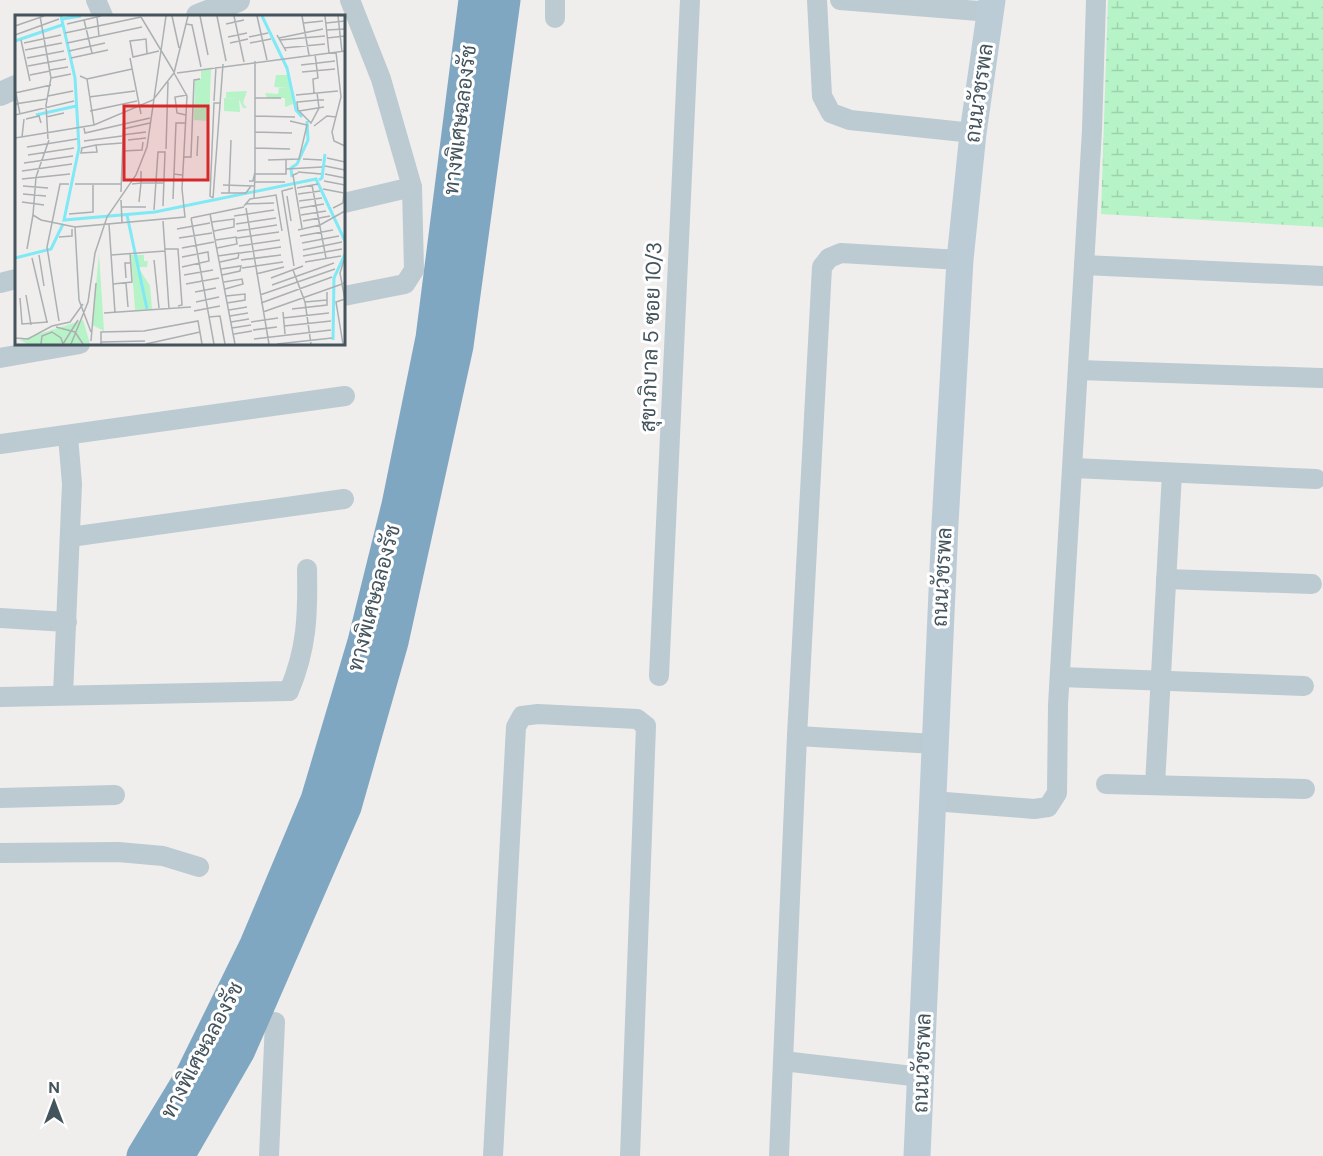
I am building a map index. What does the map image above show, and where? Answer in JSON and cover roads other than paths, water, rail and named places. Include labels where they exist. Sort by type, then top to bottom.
[{"type":"highway","name":"ทางพิเศษฉลองรัช","points":[[143,1156],[191,1077],[256,945],[317,800],[363,642],[398,505],[432,338],[475,0]]},
{"type":"highway","name":"ทางพิเศษฉลองรัช","points":[[178,1156],[239,1050],[340,818],[386,664],[457,346],[504,0]]},
{"type":"main road","name":"ถนนวัชรพล","points":[[918,1156],[935,744],[960,260],[973,133],[991,6]]},
{"type":"street","points":[[96,0],[103,15]]},
{"type":"street","points":[[345,296],[405,284],[414,270],[412,187],[381,79],[350,0]]},
{"type":"street","name":"สุขาภิบาล 5 ซอย 10/3","points":[[659,676],[690,0]]},
{"type":"street","points":[[817,0],[822,96],[831,112],[850,120],[973,133]]},
{"type":"street","points":[[840,0],[991,6]]},
{"type":"street","points":[[933,801],[1034,809],[1048,807],[1057,793],[1060,677],[1084,265],[1096,0]]},
{"type":"street","points":[[201,15],[228,6]]},
{"type":"street","points":[[0,103],[0,93],[15,87]]},
{"type":"street","points":[[345,202],[412,187]]},
{"type":"street","points":[[779,1156],[797,736],[822,267],[829,258],[841,253],[960,260]]},
{"type":"street","points":[[1084,265],[1323,276]]},
{"type":"street","points":[[0,283],[15,279]]},
{"type":"street","points":[[0,358],[74,345]]},
{"type":"street","points":[[1078,370],[1321,378]]},
{"type":"street","points":[[0,444],[345,396]]},
{"type":"street","points":[[63,695],[72,484],[68,436]]},
{"type":"street","points":[[1073,468],[1316,479]]},
{"type":"street","points":[[1155,785],[1172,473]]},
{"type":"street","points":[[70,537],[344,499]]},
{"type":"street","points":[[0,697],[289,690],[301,662],[308,613],[307,569]]},
{"type":"street","points":[[1166,579],[1312,584]]},
{"type":"street","points":[[0,618],[67,622]]},
{"type":"street","points":[[1060,677],[1304,686]]},
{"type":"street","points":[[493,1156],[516,727],[522,716],[537,714],[637,719],[646,726],[630,1156]]},
{"type":"street","points":[[797,736],[935,744]]},
{"type":"street","points":[[1106,784],[1305,789]]},
{"type":"street","points":[[0,798],[115,795]]},
{"type":"street","points":[[0,853],[118,852],[163,856],[199,867]]},
{"type":"street","points":[[269,1156],[275,1022]]},
{"type":"street","points":[[783,1061],[921,1077]]}]
